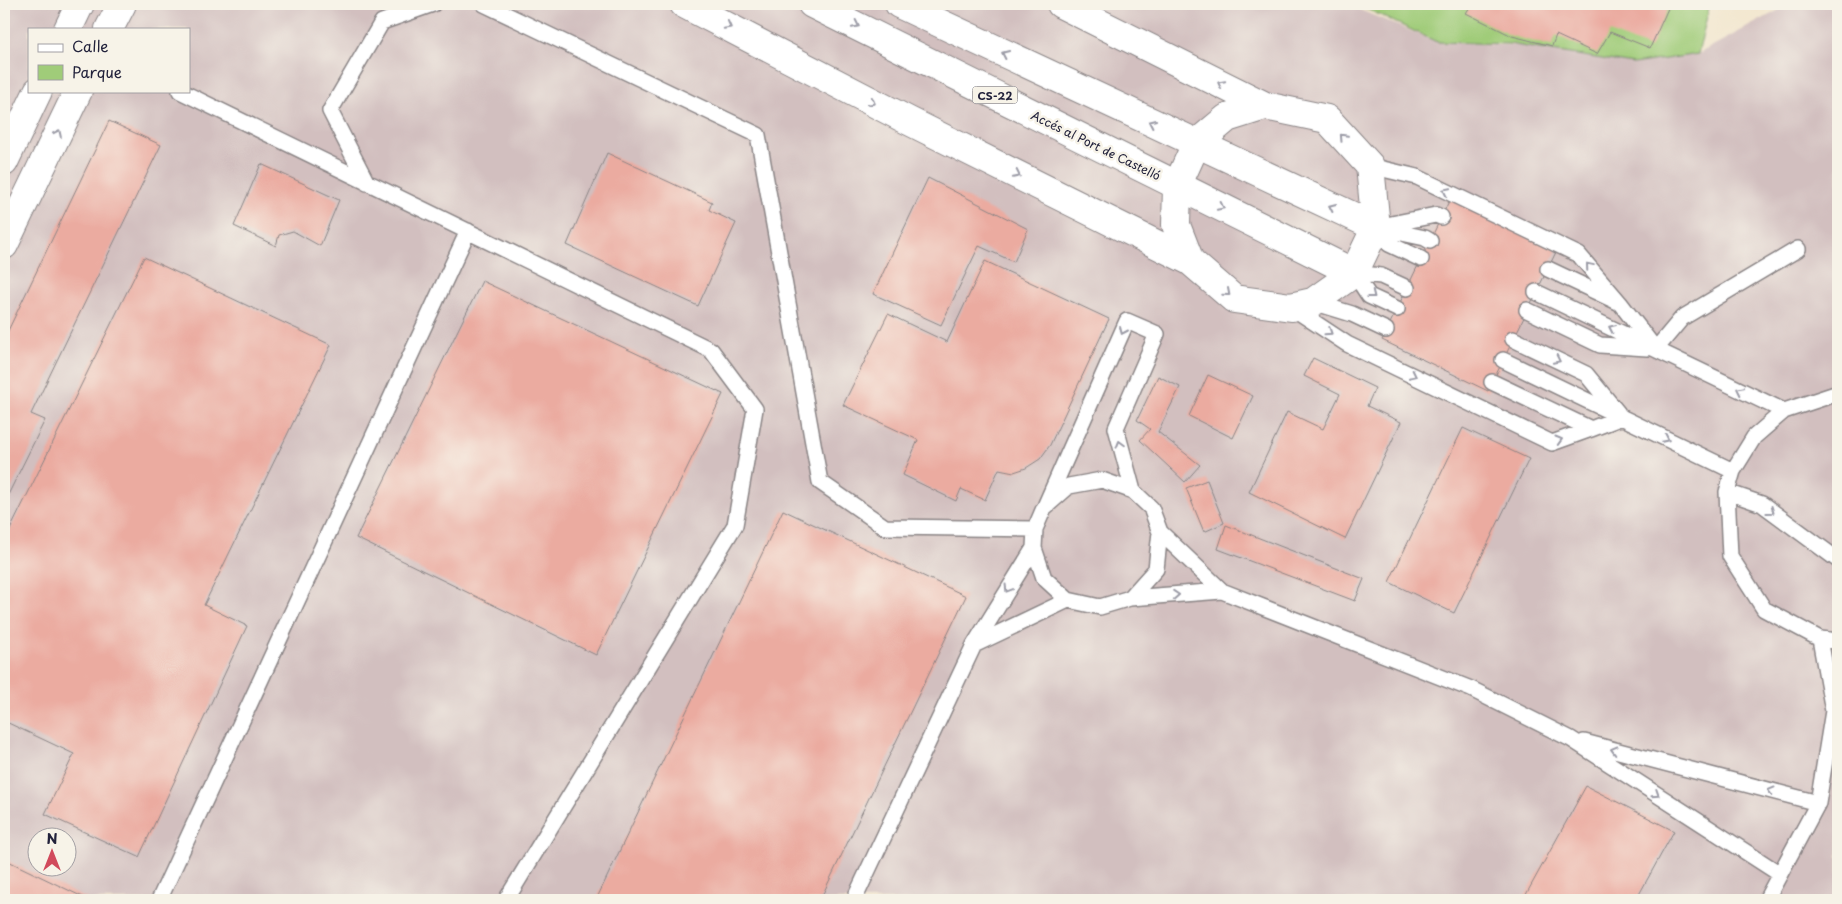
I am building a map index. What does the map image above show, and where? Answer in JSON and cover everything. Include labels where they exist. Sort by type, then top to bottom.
[{"type":"main road","points":[[68,28],[80,4]]},
{"type":"main road","points":[[107,28],[112,4]]},
{"type":"main road","points":[[108,28],[122,4]]},
{"type":"main road","points":[[684,4],[910,121],[1190,261],[1234,299],[1302,304],[1354,273],[1376,227],[1370,166],[1327,119],[1265,106],[1061,4]]},
{"type":"main road","name":"Accés al Port de Castelló","points":[[812,4],[1354,273]]},
{"type":"main road","points":[[899,4],[1376,227]]},
{"type":"main road","points":[[4,162],[38,92]]},
{"type":"main road","points":[[4,245],[78,92]]},
{"type":"main road","points":[[1190,261],[1176,224],[1177,186],[1196,144],[1227,118],[1265,106]]},
{"type":"lane","points":[[367,182],[330,111],[382,22],[433,4]]},
{"type":"lane","points":[[484,4],[758,135],[820,482],[884,527],[1035,529]]},
{"type":"lane","points":[[182,92],[711,350],[755,410],[735,525],[506,900]]},
{"type":"lane","points":[[1370,166],[1417,177],[1579,255],[1656,349]]},
{"type":"lane","points":[[1376,227],[1436,215],[1441,217]]},
{"type":"lane","points":[[1376,227],[1425,238],[1430,241]]},
{"type":"lane","points":[[1376,227],[1389,244],[1421,259]]},
{"type":"lane","points":[[163,900],[160,898],[164,889],[468,231]]},
{"type":"lane","points":[[1656,349],[1682,318],[1798,250]]},
{"type":"lane","points":[[1548,269],[1620,303]]},
{"type":"lane","points":[[1354,273],[1381,276],[1407,288]]},
{"type":"lane","points":[[1354,273],[1369,296],[1397,309]]},
{"type":"lane","points":[[1536,292],[1784,411]]},
{"type":"lane","points":[[1302,304],[1352,314],[1386,330]]},
{"type":"lane","points":[[1302,304],[1347,344],[1552,443],[1622,417]]},
{"type":"lane","points":[[1527,310],[1600,345],[1656,349]]},
{"type":"lane","points":[[1133,491],[1116,428],[1157,334],[1127,321],[1035,529],[1034,548],[1044,578],[1068,600],[1100,607],[1130,598],[1222,591]]},
{"type":"lane","points":[[1513,339],[1586,374],[1622,417]]},
{"type":"lane","points":[[1503,360],[1733,471]]},
{"type":"lane","points":[[1492,382],[1590,429]]},
{"type":"lane","points":[[1838,393],[1784,411],[1754,437],[1733,471],[1727,492],[1730,556],[1764,609],[1820,639],[1838,641]]},
{"type":"lane","points":[[1044,508],[1069,486],[1102,480],[1133,491],[1151,508],[1160,532],[1222,591],[1471,690],[1570,739],[1780,874]]},
{"type":"lane","points":[[1727,492],[1762,504],[1838,560]]},
{"type":"lane","points":[[1130,598],[1156,569],[1160,532]]},
{"type":"lane","points":[[854,900],[974,645],[1034,548]]},
{"type":"lane","points":[[974,645],[1068,600]]},
{"type":"lane","points":[[1766,900],[1818,803],[1835,707],[1820,639]]},
{"type":"lane","points":[[1570,739],[1818,803]]},
{"type":"shaded area","points":[[4,4],[1346,4],[1437,42],[1698,54],[1790,4],[1838,4],[1838,900],[4,900]]},
{"type":"green space","points":[[1356,4],[1710,4],[1698,54],[1633,64],[1509,44],[1437,42]]},
{"type":"building","points":[[1472,4],[1670,4],[1650,48],[1610,32],[1597,54],[1556,35],[1552,46],[1512,36],[1466,13]]},
{"type":"building","points":[[109,121],[161,145],[31,414],[45,420],[4,503],[4,339]]},
{"type":"building","points":[[607,153],[712,202],[709,210],[736,223],[698,306],[567,245]]},
{"type":"building","points":[[261,164],[339,200],[320,246],[293,231],[279,235],[276,246],[234,226]]},
{"type":"building","points":[[928,178],[1028,229],[1014,262],[979,246],[941,325],[873,294]]},
{"type":"building","points":[[1450,199],[1557,250],[1488,391],[1382,340]]},
{"type":"building","points":[[144,257],[331,345],[204,605],[247,626],[139,857],[78,829],[78,826],[71,826],[45,814],[74,754],[4,721],[4,542]]},
{"type":"building","points":[[985,261],[1109,319],[1050,445],[1040,459],[1026,468],[1014,472],[999,469],[985,500],[961,489],[956,501],[903,475],[918,440],[843,405],[888,314],[947,342]]},
{"type":"building","points":[[482,281],[723,394],[596,655],[356,538]]},
{"type":"building","points":[[1313,358],[1375,388],[1367,406],[1401,422],[1345,539],[1249,492],[1287,412],[1323,429],[1340,394],[1304,376]]},
{"type":"building","points":[[1208,375],[1253,396],[1233,438],[1189,416]]},
{"type":"building","points":[[1158,376],[1180,387],[1158,432],[1200,465],[1185,482],[1140,440],[1150,429],[1137,420]]},
{"type":"building","points":[[1463,428],[1529,459],[1454,613],[1389,582]]},
{"type":"building","points":[[1207,480],[1224,523],[1204,532],[1186,488]]},
{"type":"building","points":[[783,510],[966,596],[820,900],[596,900]]},
{"type":"building","points":[[1226,525],[1364,579],[1355,601],[1218,549]]},
{"type":"building","points":[[1586,786],[1674,831],[1636,900],[1523,900]]},
{"type":"building","points":[[4,859],[28,871],[28,876],[39,876],[89,900],[4,900]]},
{"type":"building","points":[[1838,890],[1838,900],[1835,900],[1833,899]]}]
